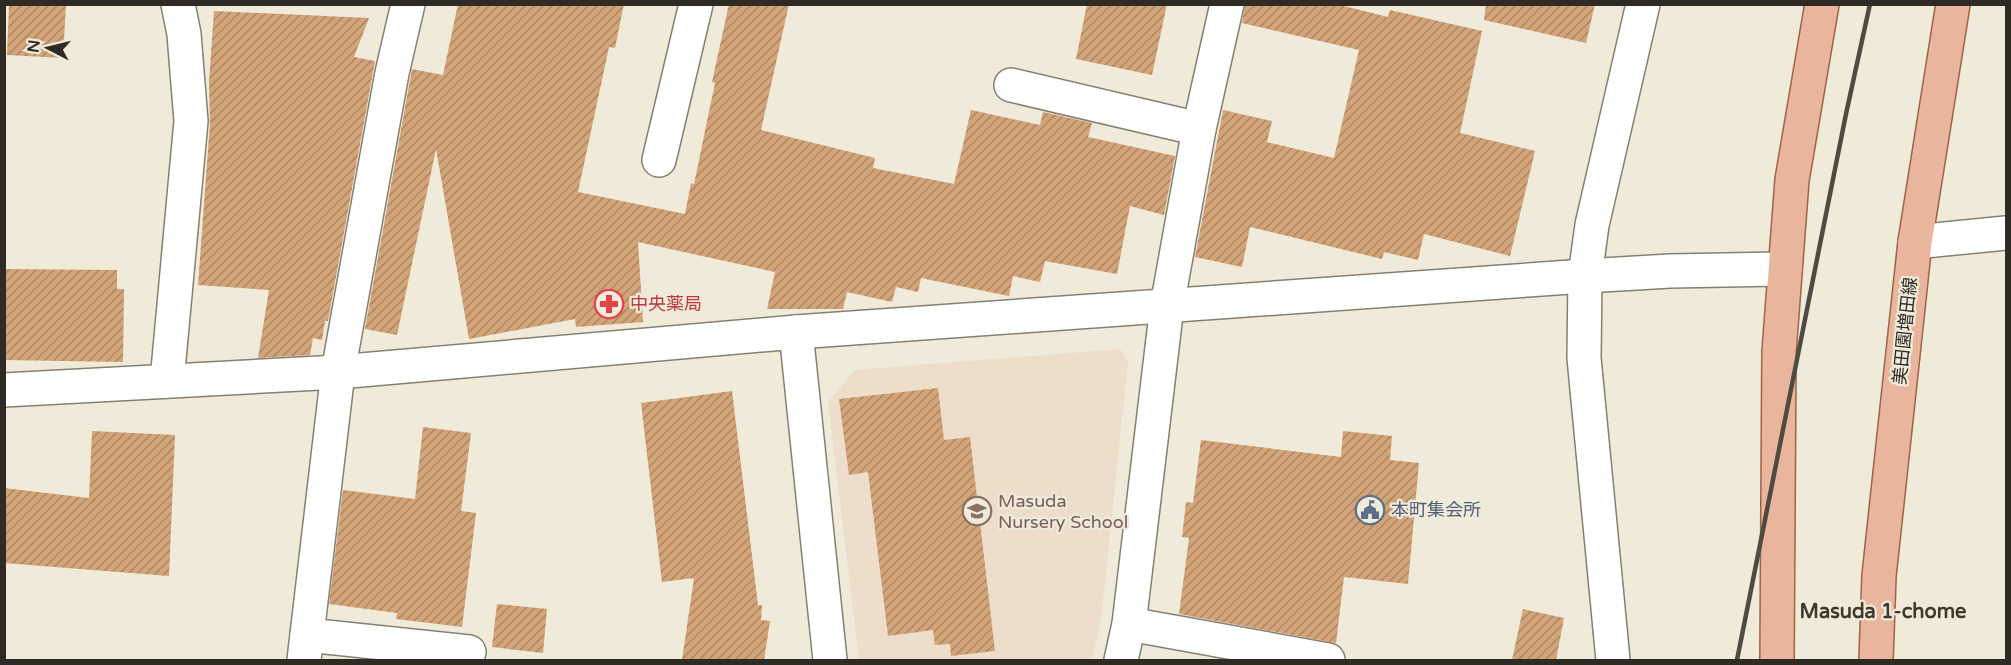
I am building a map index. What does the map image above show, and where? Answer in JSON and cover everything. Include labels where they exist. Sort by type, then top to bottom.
[{"type":"main road","points":[[1777,660],[1779,352],[1792,180],[1822,4]]},
{"type":"main road","name":"美田園増田線","points":[[1876,660],[1879,576],[1915,242],[1953,4]]},
{"type":"street","points":[[167,381],[191,121],[184,34],[178,4]]},
{"type":"street","points":[[408,4],[392,72],[338,372],[306,648],[469,652]]},
{"type":"street","points":[[659,160],[696,4]]},
{"type":"street","points":[[1121,660],[1129,624],[1167,306],[1199,129],[1227,4]]},
{"type":"street","points":[[1613,660],[1584,358],[1585,276],[1592,225],[1643,4]]},
{"type":"street","points":[[1011,85],[1199,129]]},
{"type":"street","points":[[1915,242],[2007,233]]},
{"type":"street","points":[[4,390],[338,372],[796,332],[1585,276],[1670,271],[1785,269]]},
{"type":"street","points":[[796,332],[831,660]]},
{"type":"street","points":[[1129,624],[1328,660]]},
{"type":"shaded area","name":"Masuda Nursery School","points":[[1120,349],[1128,362],[1101,620],[1092,660],[859,660],[828,402],[855,370]]},
{"type":"building","points":[[9,4],[66,4],[63,58],[7,55]]},
{"type":"building","points":[[458,4],[624,4],[615,48],[609,47],[578,192],[685,214],[691,183],[694,184],[729,4],[789,4],[761,130],[875,158],[873,168],[954,184],[971,110],[1040,125],[1043,112],[1092,123],[1088,137],[1175,156],[1164,215],[1130,206],[1117,274],[1045,261],[1040,282],[1013,276],[1009,296],[921,278],[918,292],[896,287],[892,302],[847,292],[843,309],[767,309],[775,272],[638,242],[643,322],[576,327],[575,319],[469,339],[436,149],[397,335],[365,329],[412,69],[443,75]]},
{"type":"building","points":[[1087,4],[1167,4],[1152,75],[1076,59]]},
{"type":"building","points":[[1245,4],[1336,4],[1388,17],[1390,10],[1482,31],[1460,133],[1535,151],[1510,256],[1424,234],[1418,260],[1384,252],[1382,259],[1250,227],[1242,267],[1195,257],[1223,110],[1272,121],[1267,142],[1334,158],[1359,50],[1242,23]]},
{"type":"building","points":[[1486,4],[1595,4],[1586,43],[1484,20]]},
{"type":"building","points":[[214,11],[369,18],[354,57],[375,61],[328,321],[325,321],[322,340],[313,338],[310,355],[258,358],[269,290],[198,285],[210,123],[209,82]]},
{"type":"building","points":[[4,269],[117,270],[117,289],[124,289],[123,362],[4,360]]},
{"type":"building","points":[[938,388],[944,440],[970,437],[995,651],[951,656],[950,644],[935,645],[933,630],[888,636],[868,472],[849,475],[839,399]]},
{"type":"building","points":[[732,391],[758,605],[762,605],[761,620],[770,621],[764,660],[682,660],[694,578],[662,582],[641,403]]},
{"type":"building","points":[[423,427],[471,433],[461,511],[476,513],[462,627],[396,619],[397,613],[329,604],[343,490],[415,499]]},
{"type":"building","points":[[92,431],[175,435],[169,576],[4,563],[4,488],[89,498]]},
{"type":"building","points":[[1343,431],[1392,436],[1390,460],[1419,463],[1408,584],[1344,577],[1336,643],[1179,614],[1189,538],[1182,537],[1186,502],[1193,503],[1201,440],[1341,457]]},
{"type":"building","points":[[497,604],[547,609],[543,653],[492,647]]},
{"type":"building","points":[[1523,609],[1564,618],[1556,660],[1512,660]]},
{"type":"railway","points":[[1737,660],[1870,4]]},
{"type":"place","name":"中央薬局","points":[[609,304]]},
{"type":"place","name":"本町集会所","points":[[1370,510]]},
{"type":"place","name":"Masuda Nursery School","points":[[977,511]]},
{"type":"district","name":"Masuda 1-chome","points":[[1883,611]]}]
